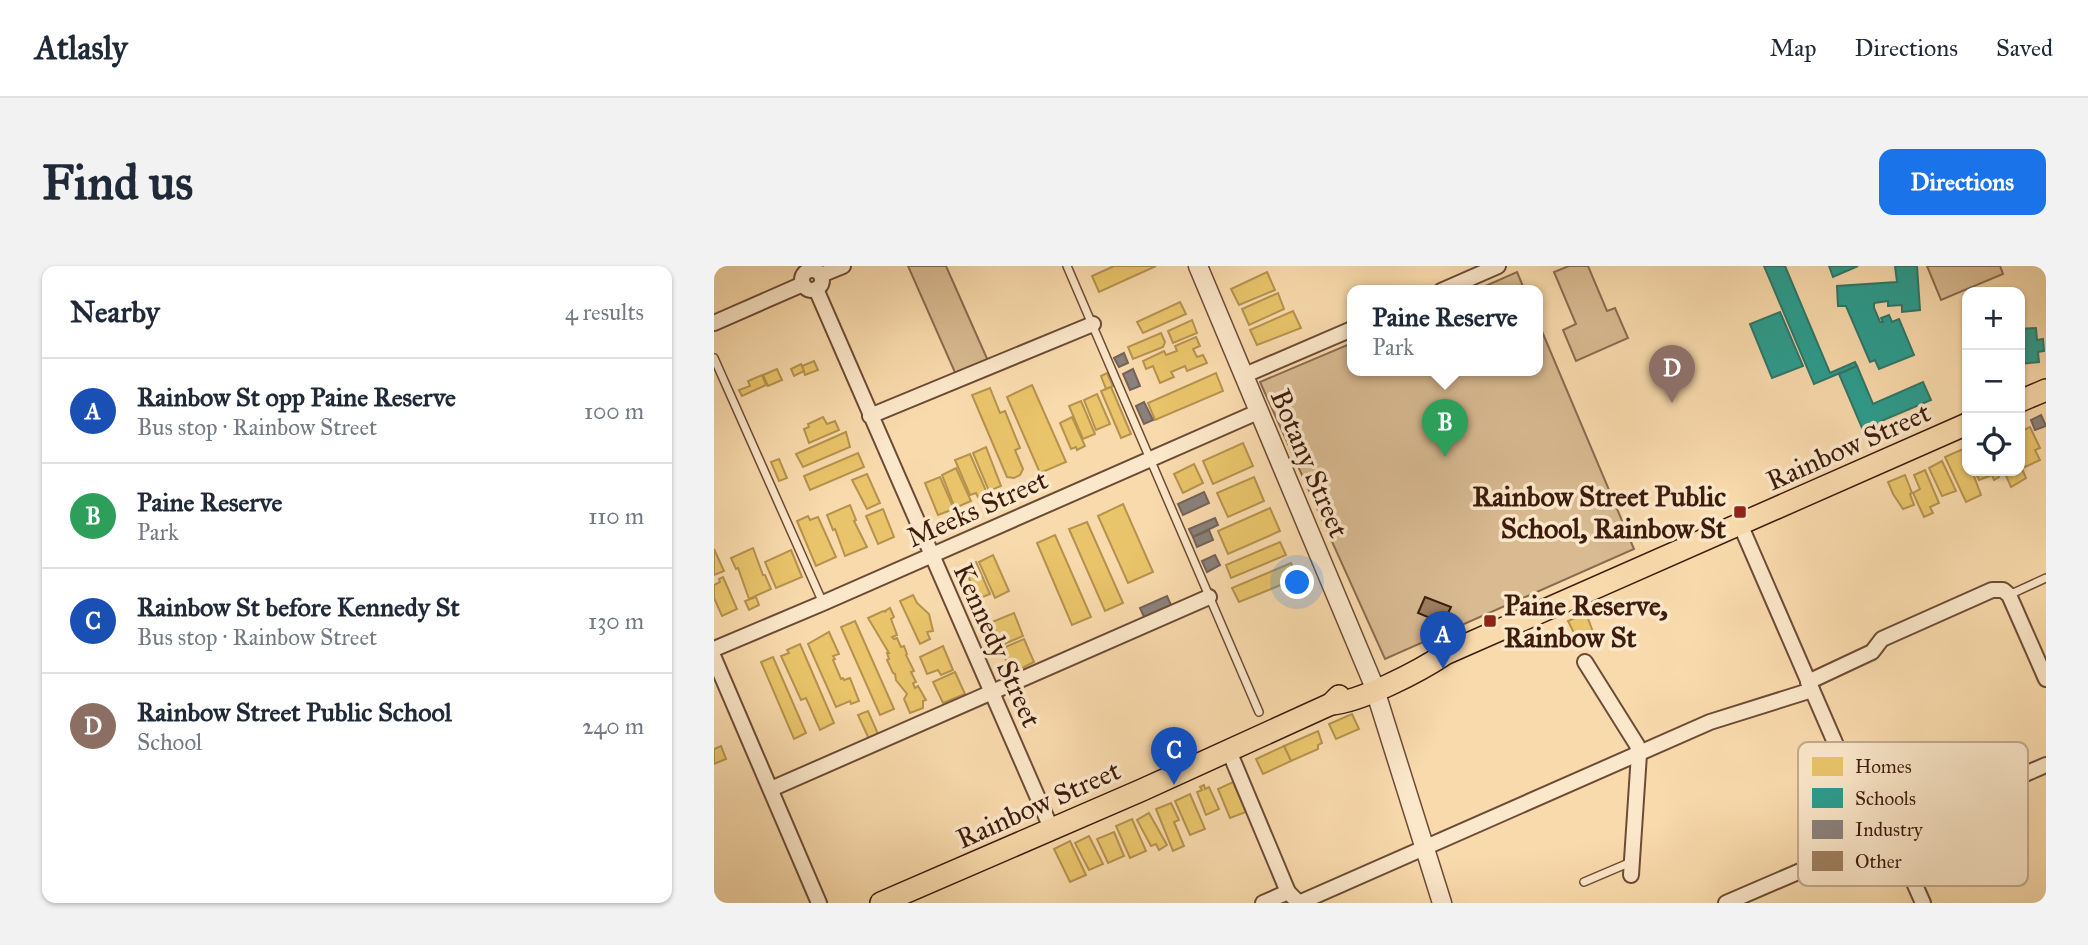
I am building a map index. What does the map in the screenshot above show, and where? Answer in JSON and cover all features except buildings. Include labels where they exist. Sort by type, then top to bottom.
[{"type":"main road","points":[[2025,399],[2046,390]]},
{"type":"main road","name":"Rainbow Street","points":[[881,903],[1331,705],[1341,695],[1426,667],[1445,654],[1962,426]]},
{"type":"street","points":[[714,323],[811,277],[843,266]]},
{"type":"street","name":"Botany Street","points":[[1198,266],[1374,685],[1442,903]]},
{"type":"street","points":[[1455,285],[1498,266]]},
{"type":"street","name":"Kennedy Street","points":[[811,277],[1051,828]]},
{"type":"street","points":[[870,416],[1093,324]]},
{"type":"street","points":[[1245,375],[1347,331]]},
{"type":"street","name":"Meeks Street","points":[[714,649],[1259,411]]},
{"type":"street","points":[[1740,524],[1834,742]]},
{"type":"street","points":[[1229,751],[1288,892],[1299,903],[1710,722],[1810,686],[1872,652],[1882,639],[1992,590],[2003,590],[2009,595],[2046,679]]},
{"type":"street","points":[[771,789],[1209,597]]},
{"type":"street","points":[[714,658],[820,903]]},
{"type":"street","points":[[1585,662],[1637,745],[1639,754],[1631,868]]},
{"type":"street","points":[[2028,773],[2046,765]]},
{"type":"street","points":[[1726,903],[1798,871]]},
{"type":"street","points":[[1915,886],[1923,903]]},
{"type":"street","points":[[1263,903],[1288,892]]},
{"type":"lane","points":[[1066,266],[1259,712]]},
{"type":"lane","points":[[714,358],[823,603]]},
{"type":"lane","points":[[2009,595],[2046,578]]},
{"type":"lane","points":[[1584,882],[1631,868]]},
{"type":"shaded area","points":[[908,266],[946,266],[989,363],[957,377]]},
{"type":"shaded area","points":[[1569,266],[1588,266],[1607,311],[1615,308],[1628,338],[1576,361],[1563,330],[1576,324],[1554,272]]},
{"type":"shaded area","points":[[1927,266],[2000,266],[2003,274],[1972,287],[1962,287],[1962,291],[1941,300]]},
{"type":"shaded area","points":[[1517,272],[1522,285],[1488,285]]},
{"type":"shaded area","points":[[1543,334],[1634,549],[1385,659],[1260,382],[1347,345],[1347,376],[1543,376]]},
{"type":"place","name":"Rainbow Street Public School","points":[[1672,403]]},
{"type":"place","name":"Paine Reserve","points":[[1445,457]]},
{"type":"place","name":"Rainbow Street Public School, Rainbow St","points":[[1740,512]]},
{"type":"place","name":"Paine Reserve, Rainbow St","points":[[1490,621]]},
{"type":"place","name":"Rainbow St opp Paine Reserve","points":[[1443,669]]},
{"type":"place","name":"Rainbow St before Kennedy St","points":[[1174,785]]}]
